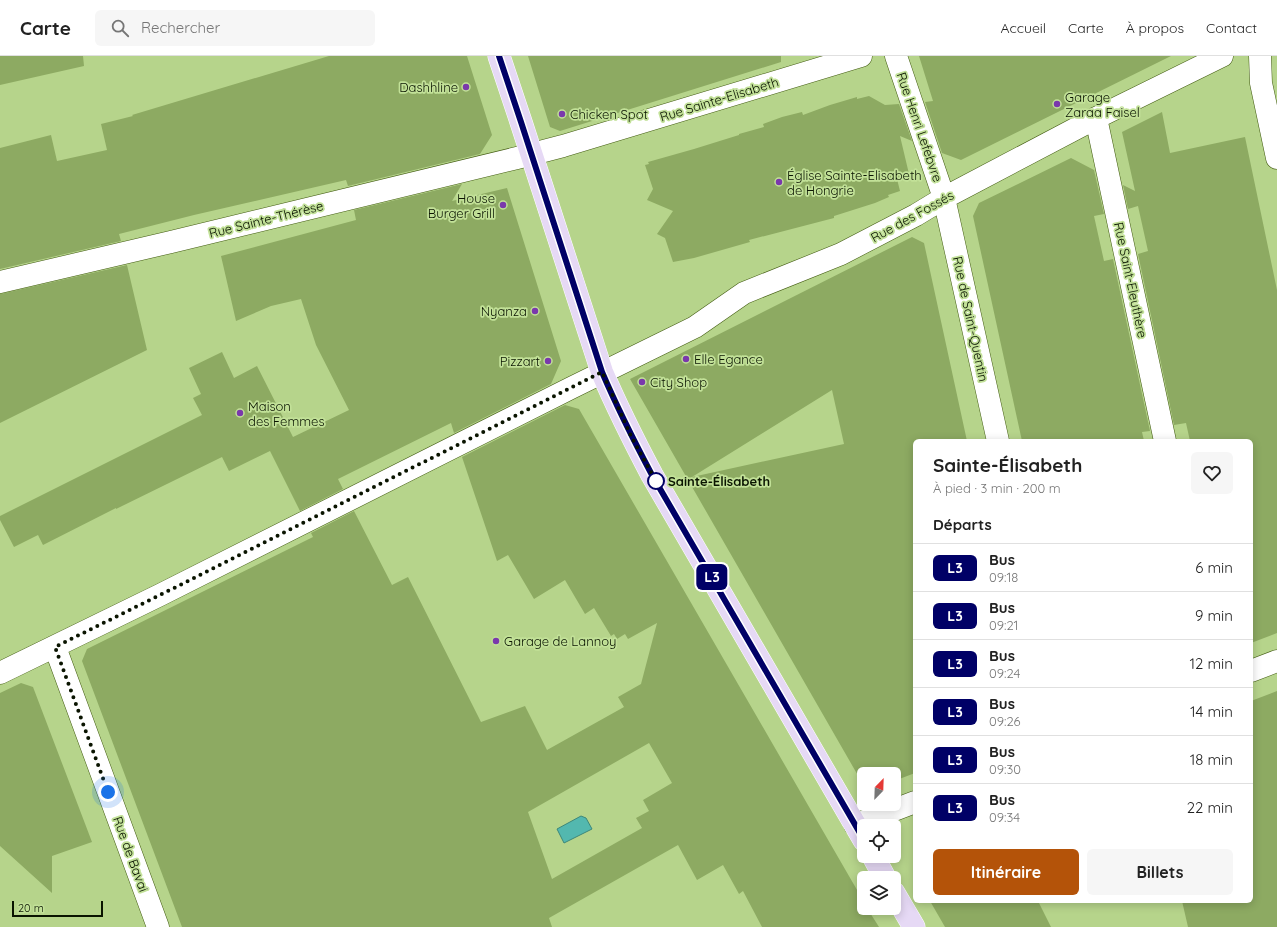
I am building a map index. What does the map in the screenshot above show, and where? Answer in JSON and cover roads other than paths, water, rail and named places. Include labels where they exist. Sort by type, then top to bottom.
[{"type":"main road","points":[[499,56],[602,372],[632,438],[857,828]]},
{"type":"main road","points":[[901,905],[914,927]]},
{"type":"street","name":"Rue Sainte-Elisabeth","points":[[531,154],[861,56]]},
{"type":"street","name":"Rue Henri Lefebvre","points":[[896,56],[944,198]]},
{"type":"street","name":"Rue des Fossés","points":[[0,673],[174,588],[602,372],[696,327],[744,293],[841,254],[1096,118],[1222,56]]},
{"type":"street","points":[[1260,56],[1261,83],[1277,158]]},
{"type":"street","name":"Rue Saint-Eleuthère","points":[[1096,118],[1165,439]]},
{"type":"street","name":"Rue Sainte-Thérèse","points":[[0,282],[172,242],[531,154]]},
{"type":"street","name":"Rue de Saint-Quentin","points":[[944,198],[998,439]]},
{"type":"street","name":"Rue de Bavai","points":[[55,647],[158,927]]},
{"type":"street","points":[[1253,671],[1277,661]]},
{"type":"street","points":[[885,819],[913,803]]},
{"type":"water","points":[[581,816],[586,818],[592,829],[564,843],[557,829]]},
{"type":"place","name":"Dashhline","points":[[466,87]]},
{"type":"place","name":"Garage Zaraa Faisel","points":[[1057,104]]},
{"type":"place","name":"Chicken Spot","points":[[562,114]]},
{"type":"place","name":"Église Sainte-Elisabeth de Hongrie","points":[[779,182]]},
{"type":"place","name":"House Burger Grill","points":[[503,205]]},
{"type":"place","name":"Nyanza","points":[[535,311]]},
{"type":"place","name":"Elle Egance","points":[[686,359]]},
{"type":"place","name":"Pizzart","points":[[548,361]]},
{"type":"place","name":"City Shop","points":[[642,382]]},
{"type":"place","name":"Maison des Femmes","points":[[240,413]]},
{"type":"place","name":"Sainte-Élisabeth","points":[[656,481]]},
{"type":"place","name":"Garage de Lannoy","points":[[496,641]]}]
